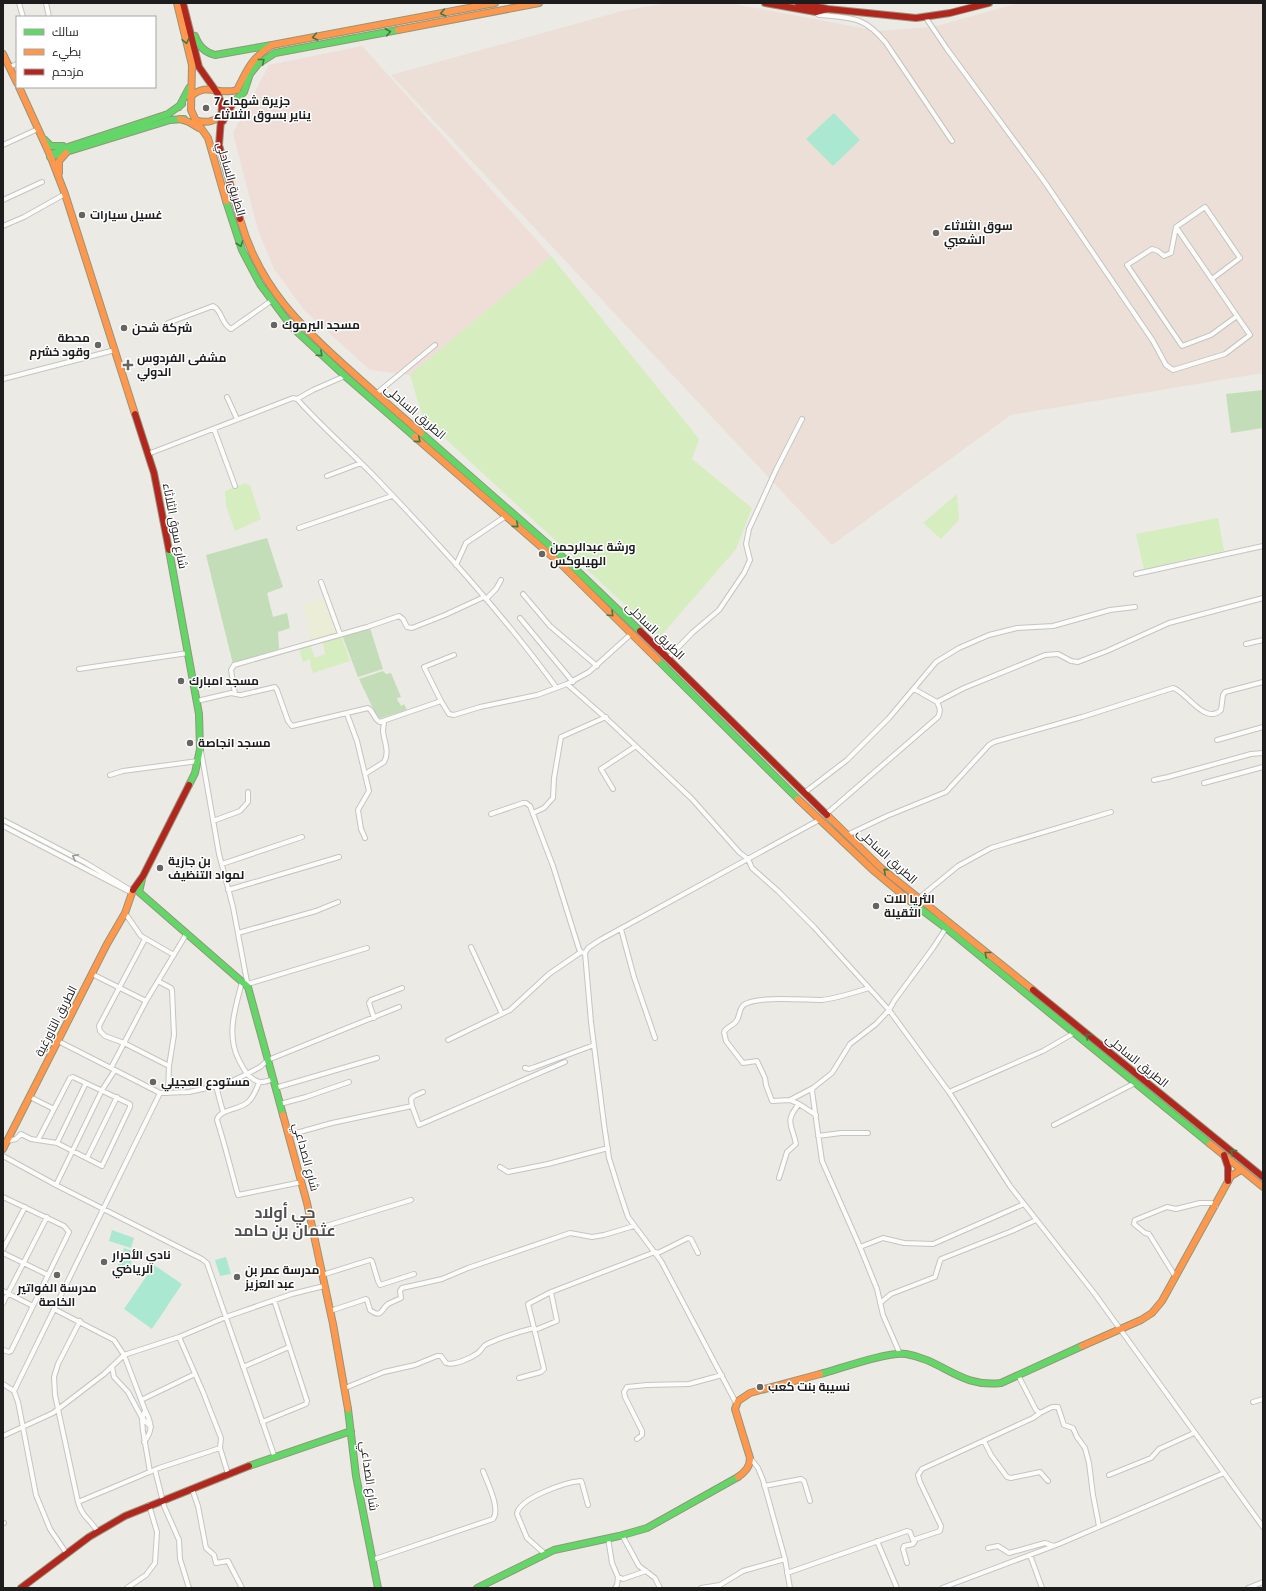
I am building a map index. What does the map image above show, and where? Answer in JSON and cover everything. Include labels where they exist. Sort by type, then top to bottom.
[{"type":"main road","name":"الطريق الساحلي","points":[[177,3],[192,65],[191,110],[211,146],[226,204],[242,250],[251,269],[271,301],[292,327]]},
{"type":"main road","name":"الطريق الساحلى","points":[[183,3],[199,67],[220,99],[222,112],[219,131],[220,145],[243,231],[254,259],[266,280],[277,297],[298,322],[318,342],[566,560],[668,658],[875,862],[1263,1177]]},
{"type":"main road","points":[[185,10],[199,45],[208,53],[218,55],[495,3]]},
{"type":"main road","points":[[50,156],[66,153],[166,121],[180,119],[196,120],[206,123],[212,122],[244,92],[255,67],[267,57],[275,54],[539,3]]},
{"type":"main road","points":[[765,3],[905,18],[926,18],[989,3]]},
{"type":"main road","points":[[798,3],[816,9]]},
{"type":"main road","points":[[50,156],[70,146],[168,114],[179,107],[197,90],[202,88],[214,90],[237,90],[252,60],[261,52],[272,46]]},
{"type":"main road","points":[[3,54],[16,81]]},
{"type":"main road","points":[[179,107],[192,80]]},
{"type":"main road","name":"شارع سوق الثلاثاء","points":[[19,88],[50,156],[65,194],[148,454],[159,497],[199,714],[200,749],[195,773],[129,904]]},
{"type":"main road","points":[[219,131],[233,103]]},
{"type":"main road","points":[[180,119],[194,124],[204,132]]},
{"type":"main road","points":[[41,136],[51,146],[70,146]]},
{"type":"main road","points":[[60,180],[59,163],[66,153]]},
{"type":"main road","name":"الطريق الساحلى","points":[[292,327],[345,376],[562,565],[756,758],[874,871],[1263,1187]]},
{"type":"main road","points":[[400,424],[406,418]]},
{"type":"main road","points":[[756,758],[762,752]]},
{"type":"main road","points":[[135,893],[145,897],[246,984]]},
{"type":"main road","name":"الطريق التاورغية","points":[[3,1149],[129,904]]},
{"type":"main road","name":"شارع الصداعي","points":[[246,984],[302,1182],[313,1230],[345,1388],[356,1476],[378,1588]]},
{"type":"main road","points":[[1122,1072],[1127,1067]]},
{"type":"main road","points":[[1224,1155],[1228,1167],[1228,1183]]},
{"type":"main road","points":[[477,1588],[485,1586],[545,1554],[561,1548],[639,1531],[659,1522],[735,1479],[748,1468],[750,1458],[736,1414],[736,1403],[744,1396],[753,1392],[878,1358],[900,1354],[922,1359],[973,1383],[987,1386],[1001,1384],[1141,1320],[1152,1313],[1162,1301],[1216,1206],[1231,1176],[1241,1170]]},
{"type":"main road","points":[[21,1588],[98,1532],[125,1516],[228,1474],[351,1431]]},
{"type":"street","points":[[19,3],[23,16]]},
{"type":"street","points":[[46,3],[49,16]]},
{"type":"street","points":[[816,9],[819,15],[856,19],[868,25],[877,32],[952,141]]},
{"type":"street","points":[[926,18],[1044,181],[1153,341],[1166,364],[1172,370],[1226,354],[1250,335],[1176,227]]},
{"type":"street","points":[[10,67],[16,64]]},
{"type":"street","points":[[3,145],[38,129]]},
{"type":"street","points":[[3,200],[42,182]]},
{"type":"street","points":[[3,226],[24,217],[65,194]]},
{"type":"street","points":[[1212,279],[1240,258],[1205,207],[1176,227],[1171,252],[1164,256],[1158,251],[1152,249],[1127,265],[1182,346],[1210,335],[1237,316]]},
{"type":"street","points":[[168,323],[213,306],[218,309],[224,323],[231,329],[271,301]]},
{"type":"street","points":[[377,394],[435,345]]},
{"type":"street","points":[[3,379],[115,350]]},
{"type":"street","points":[[148,454],[293,398],[297,399],[308,392],[345,376]]},
{"type":"street","points":[[227,397],[237,420]]},
{"type":"street","points":[[297,399],[312,416],[361,463],[456,565],[533,655],[556,687]]},
{"type":"street","points":[[668,658],[692,633],[719,610],[744,573],[750,560],[746,544],[749,529],[776,470],[802,419]]},
{"type":"street","points":[[214,429],[234,486]]},
{"type":"street","points":[[327,476],[361,463]]},
{"type":"street","points":[[299,528],[392,496]]},
{"type":"street","points":[[456,565],[466,543],[506,516]]},
{"type":"street","points":[[1136,574],[1263,546]]},
{"type":"street","points":[[235,694],[231,670],[234,665],[399,616],[403,618],[407,627],[412,628],[485,598],[496,589],[501,580]]},
{"type":"street","points":[[321,582],[340,634]]},
{"type":"street","points":[[523,594],[550,626],[597,666]]},
{"type":"street","points":[[937,702],[964,688],[1045,655],[1058,654],[1070,661],[1078,662],[1107,651],[1169,623],[1263,598]]},
{"type":"street","points":[[804,793],[851,756],[889,718],[941,658],[977,640],[1017,628],[1053,626],[1110,610],[1135,607]]},
{"type":"street","points":[[520,618],[573,682]]},
{"type":"street","points":[[454,655],[424,667],[441,702],[449,714],[454,715],[537,695],[573,682],[597,666],[631,634]]},
{"type":"street","points":[[1246,644],[1263,640]]},
{"type":"street","points":[[79,669],[188,653]]},
{"type":"street","points":[[846,835],[887,816],[946,792],[989,745],[999,740],[1082,717],[1173,688],[1177,689],[1189,702],[1206,712],[1211,714],[1219,713],[1225,692],[1263,682]]},
{"type":"street","points":[[567,684],[606,717],[692,799],[739,852],[748,859],[752,868],[778,891],[814,927],[889,1010],[949,1092],[1010,1186],[1094,1293],[1194,1433],[1263,1526]]},
{"type":"street","points":[[197,700],[231,693],[241,695],[275,687],[288,722],[292,726],[368,708],[371,710],[378,722],[441,702]]},
{"type":"street","points":[[826,815],[938,717],[940,709],[937,702],[914,689]]},
{"type":"street","points":[[346,714],[355,733],[369,793],[358,810],[361,829],[365,838]]},
{"type":"street","points":[[533,813],[544,808],[553,798],[557,752],[561,737],[606,717]]},
{"type":"street","points":[[365,774],[384,762],[386,759],[386,744],[383,730],[384,721]]},
{"type":"street","points":[[1217,740],[1263,727]]},
{"type":"street","points":[[614,789],[601,769],[636,746]]},
{"type":"street","points":[[200,749],[213,821],[238,933],[246,984],[233,1022],[232,1035],[238,1058],[247,1074],[259,1083],[264,1083],[273,1079]]},
{"type":"street","points":[[1154,780],[1251,754],[1263,753]]},
{"type":"street","points":[[110,775],[123,771],[198,761]]},
{"type":"street","points":[[1204,783],[1263,767]]},
{"type":"street","points":[[213,821],[240,811],[248,802],[248,792]]},
{"type":"street","points":[[491,814],[526,803],[530,806],[533,813],[583,952],[608,1148],[628,1217],[655,1252],[736,1403]]},
{"type":"street","points":[[918,898],[958,866],[991,848],[1111,812]]},
{"type":"street","points":[[3,820],[86,863],[135,893]]},
{"type":"street","points":[[448,1040],[502,1014],[515,1006],[549,974],[593,944],[820,820]]},
{"type":"street","points":[[3,826],[135,893]]},
{"type":"street","points":[[31,841],[34,835]]},
{"type":"street","points":[[222,864],[302,837]]},
{"type":"street","points":[[228,890],[339,857]]},
{"type":"street","points":[[238,933],[310,912],[338,902]]},
{"type":"street","points":[[125,913],[141,936],[174,954]]},
{"type":"street","points":[[869,988],[826,999],[798,998],[744,1004],[735,1023],[725,1029],[725,1039],[742,1062],[745,1063],[756,1061],[758,1063],[765,1078],[770,1099],[774,1102],[790,1100],[813,1088],[832,1073],[850,1044],[876,1024],[889,1010],[891,1005],[946,928]]},
{"type":"street","points":[[621,929],[634,977],[655,1038]]},
{"type":"street","points":[[56,1185],[113,1069],[124,1043],[158,981],[187,933]]},
{"type":"street","points":[[145,939],[99,1026],[100,1031],[105,1036],[124,1043],[169,1066]]},
{"type":"street","points":[[472,947],[502,1014]]},
{"type":"street","points":[[246,984],[367,948]]},
{"type":"street","points":[[92,974],[146,1002]]},
{"type":"street","points":[[158,981],[172,990],[174,1035],[169,1066],[168,1093]]},
{"type":"street","points":[[374,1018],[369,1004],[371,1000],[402,988]]},
{"type":"street","points":[[58,1041],[160,1093],[189,1092],[234,1080],[260,1067],[268,1060],[399,1007]]},
{"type":"street","points":[[949,1092],[1054,1046],[1074,1033]]},
{"type":"street","points":[[525,1068],[535,1068],[594,1045]]},
{"type":"street","points":[[275,1088],[280,1088],[377,1058]]},
{"type":"street","points":[[423,1092],[412,1098],[412,1106],[419,1125],[565,1062]]},
{"type":"street","points":[[7,1141],[16,1140],[21,1134],[31,1140],[56,1143],[73,1150],[102,1166],[130,1107],[130,1104],[76,1078],[70,1078],[38,1140]]},
{"type":"street","points":[[280,1104],[306,1097],[349,1082]]},
{"type":"street","points":[[56,1143],[86,1083]]},
{"type":"street","points":[[259,1083],[252,1098],[247,1103],[233,1110],[223,1112],[217,1120],[238,1195],[302,1182]]},
{"type":"street","points":[[1054,1125],[1136,1083]]},
{"type":"street","points":[[216,1086],[223,1112]]},
{"type":"street","points":[[813,1088],[813,1103],[822,1160],[877,1289],[883,1314],[900,1354]]},
{"type":"street","points":[[14,1391],[160,1093]]},
{"type":"street","points":[[30,1097],[54,1109]]},
{"type":"street","points":[[87,1158],[117,1097]]},
{"type":"street","points":[[790,1100],[816,1115]]},
{"type":"street","points":[[779,1178],[787,1152],[796,1144],[790,1125],[790,1116],[799,1104]]},
{"type":"street","points":[[289,1135],[332,1123],[412,1106]]},
{"type":"street","points":[[818,1136],[841,1133],[868,1133]]},
{"type":"street","points":[[500,1167],[508,1172],[548,1164],[608,1148]]},
{"type":"street","points":[[3,1156],[56,1185],[202,1259],[207,1263],[275,1458]]},
{"type":"street","points":[[3,1197],[64,1226],[69,1232],[68,1238],[11,1351],[9,1352],[3,1350]]},
{"type":"street","points":[[313,1230],[411,1200]]},
{"type":"street","points":[[1175,1276],[1149,1234],[1145,1233],[1134,1224],[1135,1220],[1167,1207],[1176,1209],[1200,1203],[1212,1203],[1216,1206]]},
{"type":"street","points":[[860,1247],[882,1238],[904,1243],[933,1244],[1024,1204]]},
{"type":"street","points":[[3,1249],[25,1207]]},
{"type":"street","points":[[3,1303],[47,1218]]},
{"type":"street","points":[[880,1303],[891,1294],[935,1277],[940,1260],[1036,1220]]},
{"type":"street","points":[[330,1311],[366,1299],[368,1300],[370,1310],[379,1314],[387,1305],[401,1298],[400,1291],[402,1288],[442,1279],[468,1268],[570,1234],[592,1237],[634,1226]]},
{"type":"street","points":[[519,1378],[541,1372],[544,1369],[528,1304],[551,1292],[655,1252],[658,1253],[688,1238],[691,1239],[698,1253]]},
{"type":"street","points":[[3,1253],[48,1275]]},
{"type":"street","points":[[322,1275],[370,1260],[372,1261],[380,1285],[414,1274]]},
{"type":"street","points":[[3,1436],[53,1413],[104,1374],[124,1355],[179,1337],[226,1317],[274,1300],[324,1286]]},
{"type":"street","points":[[3,1291],[33,1306]]},
{"type":"street","points":[[345,1388],[384,1372],[415,1365],[437,1356],[442,1356],[446,1363],[451,1364],[478,1353],[484,1345],[557,1322],[551,1292]]},
{"type":"street","points":[[262,1422],[307,1403],[274,1300]]},
{"type":"street","points":[[54,1309],[80,1321],[114,1340],[124,1355],[151,1423],[148,1438],[144,1442]]},
{"type":"street","points":[[80,1321],[58,1364],[54,1377],[55,1395],[81,1512],[93,1524],[98,1532]]},
{"type":"street","points":[[179,1337],[221,1438],[220,1448],[228,1474]]},
{"type":"street","points":[[243,1367],[289,1347]]},
{"type":"street","points":[[112,1367],[114,1377],[133,1399],[142,1418],[151,1427]]},
{"type":"street","points":[[104,1374],[114,1377]]},
{"type":"street","points":[[141,1400],[195,1374]]},
{"type":"street","points":[[636,1439],[642,1435],[642,1431],[625,1397],[624,1392],[627,1387],[690,1384],[722,1375]]},
{"type":"street","points":[[1018,1375],[1036,1410],[1040,1413]]},
{"type":"street","points":[[3,1384],[14,1391],[18,1402],[36,1495],[50,1529],[67,1554]]},
{"type":"street","points":[[1253,1402],[1263,1399]]},
{"type":"street","points":[[913,1540],[941,1529],[938,1518],[920,1482],[918,1475],[919,1472],[933,1463],[984,1441],[1052,1407],[1058,1407],[1064,1425],[1073,1428],[1077,1437],[1085,1448],[1089,1463],[1099,1526]]},
{"type":"street","points":[[145,1410],[142,1418],[144,1442],[150,1472]]},
{"type":"street","points":[[1109,1475],[1150,1458],[1158,1449],[1194,1433]]},
{"type":"street","points":[[984,1441],[1007,1476],[1011,1478],[1040,1472],[1048,1481]]},
{"type":"street","points":[[78,1502],[155,1470],[220,1448]]},
{"type":"street","points":[[750,1458],[758,1468],[764,1486],[785,1559],[787,1570],[786,1573],[790,1588]]},
{"type":"street","points":[[155,1470],[167,1514],[179,1540],[180,1560],[189,1588]]},
{"type":"street","points":[[372,1560],[493,1519],[496,1515],[493,1496],[483,1471]]},
{"type":"street","points":[[942,1588],[953,1586],[1054,1546],[1224,1473]]},
{"type":"street","points":[[764,1486],[801,1479],[804,1481],[810,1501]]},
{"type":"street","points":[[545,1554],[526,1536],[517,1514],[518,1510],[533,1498],[544,1492],[580,1481],[582,1483],[588,1505]]},
{"type":"street","points":[[192,1489],[198,1506],[206,1548],[214,1555],[216,1563],[228,1561],[242,1588]]},
{"type":"street","points":[[127,1588],[146,1576],[155,1563],[157,1532],[149,1505]]},
{"type":"street","points":[[786,1573],[877,1542],[907,1530],[910,1532],[915,1542],[904,1546],[903,1550],[907,1563]]},
{"type":"street","points":[[622,1535],[639,1566],[655,1578],[660,1588]]},
{"type":"street","points":[[608,1538],[612,1563],[618,1577],[618,1585],[615,1588]]},
{"type":"street","points":[[877,1542],[898,1588]]},
{"type":"street","points":[[988,1548],[998,1546],[1009,1553],[1045,1543],[1054,1546]]},
{"type":"street","points":[[1030,1555],[1042,1588]]},
{"type":"street","points":[[701,1588],[720,1585],[743,1571],[785,1559]]},
{"type":"street","points":[[618,1577],[623,1579],[646,1571]]},
{"type":"street","points":[[1248,1588],[1263,1582]]},
{"type":"shaded area","points":[[667,3],[729,3],[878,31],[933,27],[1019,3],[1263,3],[1263,373],[1011,415],[832,545],[391,75],[622,11]]},
{"type":"shaded area","points":[[362,46],[551,256],[410,375],[370,370],[305,311],[274,269],[258,230],[233,133],[269,65]]},
{"type":"green space","points":[[834,113],[860,140],[833,166],[806,139]]},
{"type":"green space","points":[[551,256],[699,439],[692,459],[752,508],[736,549],[660,637],[423,418],[410,375]]},
{"type":"green space","points":[[1263,390],[1263,428],[1231,433],[1226,394]]},
{"type":"green space","points":[[246,483],[247,485],[250,485],[261,519],[235,531],[226,506],[225,491]]},
{"type":"green space","points":[[957,494],[959,520],[941,539],[923,523]]},
{"type":"green space","points":[[1218,518],[1224,551],[1144,569],[1136,534]]},
{"type":"green space","points":[[267,538],[283,587],[267,593],[273,617],[287,613],[290,628],[278,632],[279,649],[233,664],[206,555]]},
{"type":"green space","points":[[324,598],[337,632],[311,641],[304,605]]},
{"type":"green space","points":[[370,628],[383,669],[358,677],[342,635]]},
{"type":"green space","points":[[341,636],[350,661],[313,673],[310,659],[303,662],[299,648],[310,645],[315,658],[325,654],[323,642]]},
{"type":"green space","points":[[383,671],[386,674],[391,673],[401,697],[397,698],[398,702],[401,706],[404,704],[407,710],[378,719],[359,679]]},
{"type":"green space","points":[[112,1230],[134,1238],[131,1248],[109,1241]]},
{"type":"green space","points":[[124,1248],[135,1252],[128,1272],[117,1269]]},
{"type":"green space","points":[[226,1257],[231,1274],[220,1276],[215,1260]]},
{"type":"green space","points":[[154,1265],[182,1284],[152,1329],[124,1309]]},
{"type":"traffic: fast","points":[[230,105],[244,92],[250,74],[258,64],[275,53],[398,30]]},
{"type":"traffic: fast","points":[[195,36],[202,48],[215,55],[272,45]]},
{"type":"traffic: fast","points":[[179,107],[189,88]]},
{"type":"traffic: fast","points":[[50,155],[71,146],[168,114],[182,104]]},
{"type":"traffic: fast","points":[[50,157],[170,120],[184,119]]},
{"type":"traffic: fast","points":[[45,140],[51,146],[63,146]]},
{"type":"traffic: fast","points":[[226,201],[242,250],[260,284],[292,327],[415,437]]},
{"type":"traffic: fast","points":[[421,433],[566,560],[640,631]]},
{"type":"traffic: fast","points":[[169,550],[199,714],[200,749],[195,773],[189,785]]},
{"type":"traffic: fast","points":[[658,660],[798,799]]},
{"type":"traffic: fast","points":[[142,879],[139,892],[248,987],[283,1115]]},
{"type":"traffic: fast","points":[[910,901],[946,928],[1210,1144]]},
{"type":"traffic: fast","points":[[820,1374],[888,1355],[906,1354],[931,1362],[963,1378],[987,1383],[1001,1383],[1082,1346]]},
{"type":"traffic: fast","points":[[348,1409],[356,1476],[378,1588]]},
{"type":"traffic: fast","points":[[249,1466],[351,1431]]},
{"type":"traffic: fast","points":[[477,1588],[554,1550],[619,1536],[647,1528],[738,1477]]},
{"type":"traffic: slow","points":[[177,3],[192,65],[191,110],[196,121],[208,138],[226,201]]},
{"type":"traffic: slow","points":[[190,97],[196,92],[208,89],[224,91],[237,90],[251,64],[259,55],[272,45],[495,3]]},
{"type":"traffic: slow","points":[[398,30],[539,3]]},
{"type":"traffic: slow","points":[[3,54],[16,81]]},
{"type":"traffic: slow","points":[[19,88],[50,155],[65,194],[135,414]]},
{"type":"traffic: slow","points":[[195,120],[209,122],[215,120],[221,115]]},
{"type":"traffic: slow","points":[[180,119],[199,128]]},
{"type":"traffic: slow","points":[[59,173],[59,161],[66,153]]},
{"type":"traffic: slow","points":[[240,219],[248,243],[258,265],[270,285],[299,322],[334,356],[421,433]]},
{"type":"traffic: slow","points":[[415,437],[562,565],[658,660]]},
{"type":"traffic: slow","points":[[798,799],[874,871],[910,901]]},
{"type":"traffic: slow","points":[[827,815],[880,867],[1033,990]]},
{"type":"traffic: slow","points":[[3,1149],[107,944],[125,913],[132,893]]},
{"type":"traffic: slow","points":[[283,1115],[307,1203],[333,1324],[348,1409]]},
{"type":"traffic: slow","points":[[1210,1144],[1263,1187]]},
{"type":"traffic: slow","points":[[1082,1346],[1141,1320],[1152,1313],[1162,1301],[1231,1176],[1241,1170]]},
{"type":"traffic: slow","points":[[738,1477],[747,1469],[750,1458],[735,1409],[738,1401],[750,1393],[820,1374]]},
{"type":"traffic: jam","points":[[183,3],[199,67],[218,94],[222,106],[219,145],[240,219]]},
{"type":"traffic: jam","points":[[765,3],[816,12],[827,9]]},
{"type":"traffic: jam","points":[[798,3],[828,9],[916,18],[950,13],[989,3]]},
{"type":"traffic: jam","points":[[223,121],[233,103]]},
{"type":"traffic: jam","points":[[135,414],[154,473],[169,550]]},
{"type":"traffic: jam","points":[[640,631],[827,815]]},
{"type":"traffic: jam","points":[[133,890],[143,876],[189,785]]},
{"type":"traffic: jam","points":[[1033,990],[1263,1177]]},
{"type":"traffic: jam","points":[[1224,1155],[1228,1167],[1228,1181]]},
{"type":"traffic: jam","points":[[21,1588],[89,1537],[125,1516],[249,1466]]},
{"type":"place","name":"جزيرة شهداء 7 يناير بسوق الثلاثاء","points":[[206,108]]},
{"type":"place","name":"غسيل سيارات","points":[[82,215]]},
{"type":"place","name":"سوق الثلاثاء الشعبي","points":[[936,233]]},
{"type":"place","name":"مسجد اليرموك","points":[[274,325]]},
{"type":"place","name":"شركة شحن","points":[[124,328]]},
{"type":"place","name":"محطة وقود خشرم","points":[[98,345]]},
{"type":"place","name":"مشفى الفردوس الدولي","points":[[128,365]]},
{"type":"place","name":"ورشة عبدالرحمن الهيلوكس","points":[[542,554]]},
{"type":"place","name":"مسجد امبارك","points":[[181,681]]},
{"type":"place","name":"مسجد انجاصة","points":[[190,743]]},
{"type":"place","name":"بن جازية لمواد التنظيف","points":[[160,868]]},
{"type":"place","name":"الثريا للات الثقيلة","points":[[876,906]]},
{"type":"place","name":"مستودع العجيلي","points":[[153,1082]]},
{"type":"place","name":"نادي الأحرار الرياضي","points":[[104,1262]]},
{"type":"place","name":"مدرسة الفواتير الخاصة","points":[[57,1275]]},
{"type":"place","name":"مدرسة عمر بن عبد العزيز","points":[[237,1277]]},
{"type":"place","name":"نسيبة بنت كعب","points":[[760,1387]]},
{"type":"district","name":"حي أولاد عثمان بن حامد","points":[[285,1221]]}]
